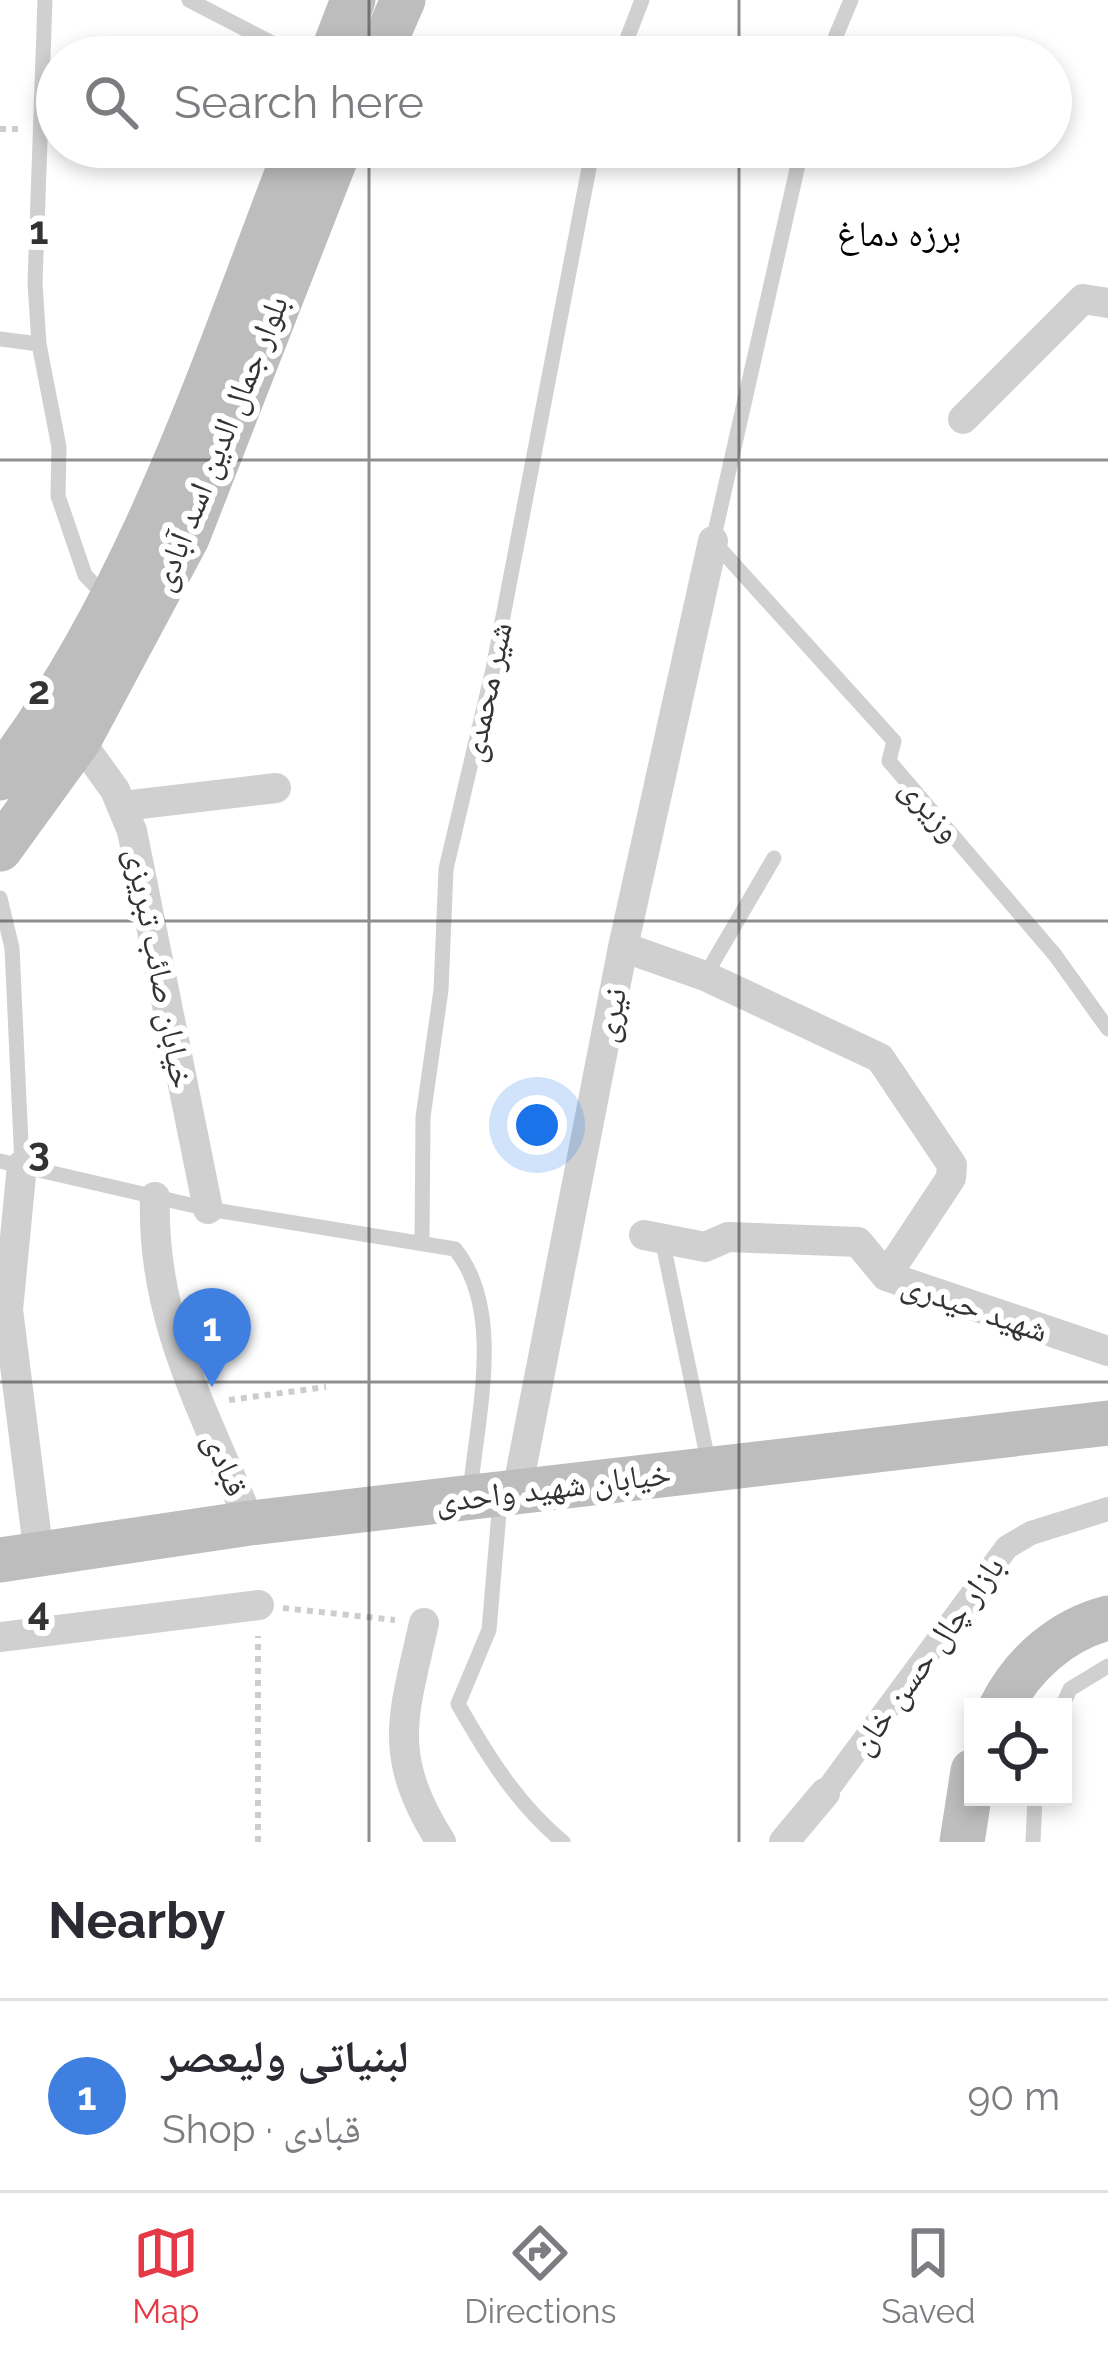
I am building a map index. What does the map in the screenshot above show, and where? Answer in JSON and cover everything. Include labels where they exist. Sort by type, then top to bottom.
[{"type":"main road","points":[[340,36],[353,0]]},
{"type":"main road","points":[[387,36],[403,0]]},
{"type":"main road","name":"بلوار جمال الدین اسد آبادی","points":[[0,850],[79,740],[196,407],[289,168]]},
{"type":"main road","name":"بلوار جمال الدین اسد آبادی","points":[[0,778],[188,538],[332,168]]},
{"type":"main road","name":"خیابان شهید واحدی","points":[[19,1558],[250,1523],[1108,1423]]},
{"type":"main road","points":[[1006,1698],[1015,1680],[1044,1652],[1108,1618]]},
{"type":"main road","points":[[962,1842],[968,1806]]},
{"type":"street","points":[[963,419],[1083,299],[1108,303]]},
{"type":"street","name":"نیری","points":[[496,1494],[713,541]]},
{"type":"street","name":"خیابان صائب تبریزی","points":[[79,740],[123,806],[208,1209]]},
{"type":"street","points":[[123,806],[276,788]]},
{"type":"street","points":[[623,947],[705,976],[880,1058],[947,1152],[951,1178],[886,1276]]},
{"type":"street","points":[[11,1163],[8,1310],[19,1558]]},
{"type":"street","name":"قبادی","points":[[154,1197],[153,1258],[166,1318],[250,1523]]},
{"type":"street","name":"شهید حیدری","points":[[653,1237],[705,1246],[728,1237],[858,1242],[886,1276],[1108,1351]]},
{"type":"street","name":"بازار چال حسن خان","points":[[825,1793],[1007,1546],[1030,1533],[1108,1509]]},
{"type":"street","points":[[0,1636],[259,1605]]},
{"type":"street","points":[[424,1623],[401,1727],[406,1780],[441,1842]]},
{"type":"street","points":[[784,1842],[825,1793]]},
{"type":"lane","points":[[44,36],[45,0]]},
{"type":"lane","points":[[189,0],[258,36]]},
{"type":"lane","points":[[628,36],[642,0]]},
{"type":"lane","points":[[836,36],[851,0]]},
{"type":"lane","points":[[39,168],[35,283],[39,344],[59,447],[58,496],[85,575],[128,610]]},
{"type":"lane","name":"شیر محمدی","points":[[422,1240],[423,1117],[442,990],[446,868],[493,669],[589,168]]},
{"type":"lane","points":[[713,541],[797,168]]},
{"type":"lane","points":[[0,339],[39,344]]},
{"type":"lane","name":"وزیری","points":[[713,541],[894,741],[889,761],[1055,955],[1108,1029]]},
{"type":"lane","points":[[705,976],[774,858]]},
{"type":"lane","points":[[0,898],[12,948],[11,1163],[208,1209],[368,1238],[422,1240],[455,1249],[479,1291],[496,1494],[488,1630],[458,1704],[486,1754],[535,1819],[563,1842]]},
{"type":"lane","points":[[653,1237],[710,1468]]},
{"type":"lane","points":[[1066,1698],[1070,1688],[1108,1666]]},
{"type":"lane","points":[[1033,1842],[1035,1806]]},
{"type":"path","points":[[202,1406],[326,1387]]},
{"type":"path","points":[[258,1842],[259,1605],[424,1623]]},
{"type":"place","name":"لبنیاتی ولیعصر","points":[[212,1387]]},
{"type":"district","name":"برزه دماغ","points":[[899,233]]}]
